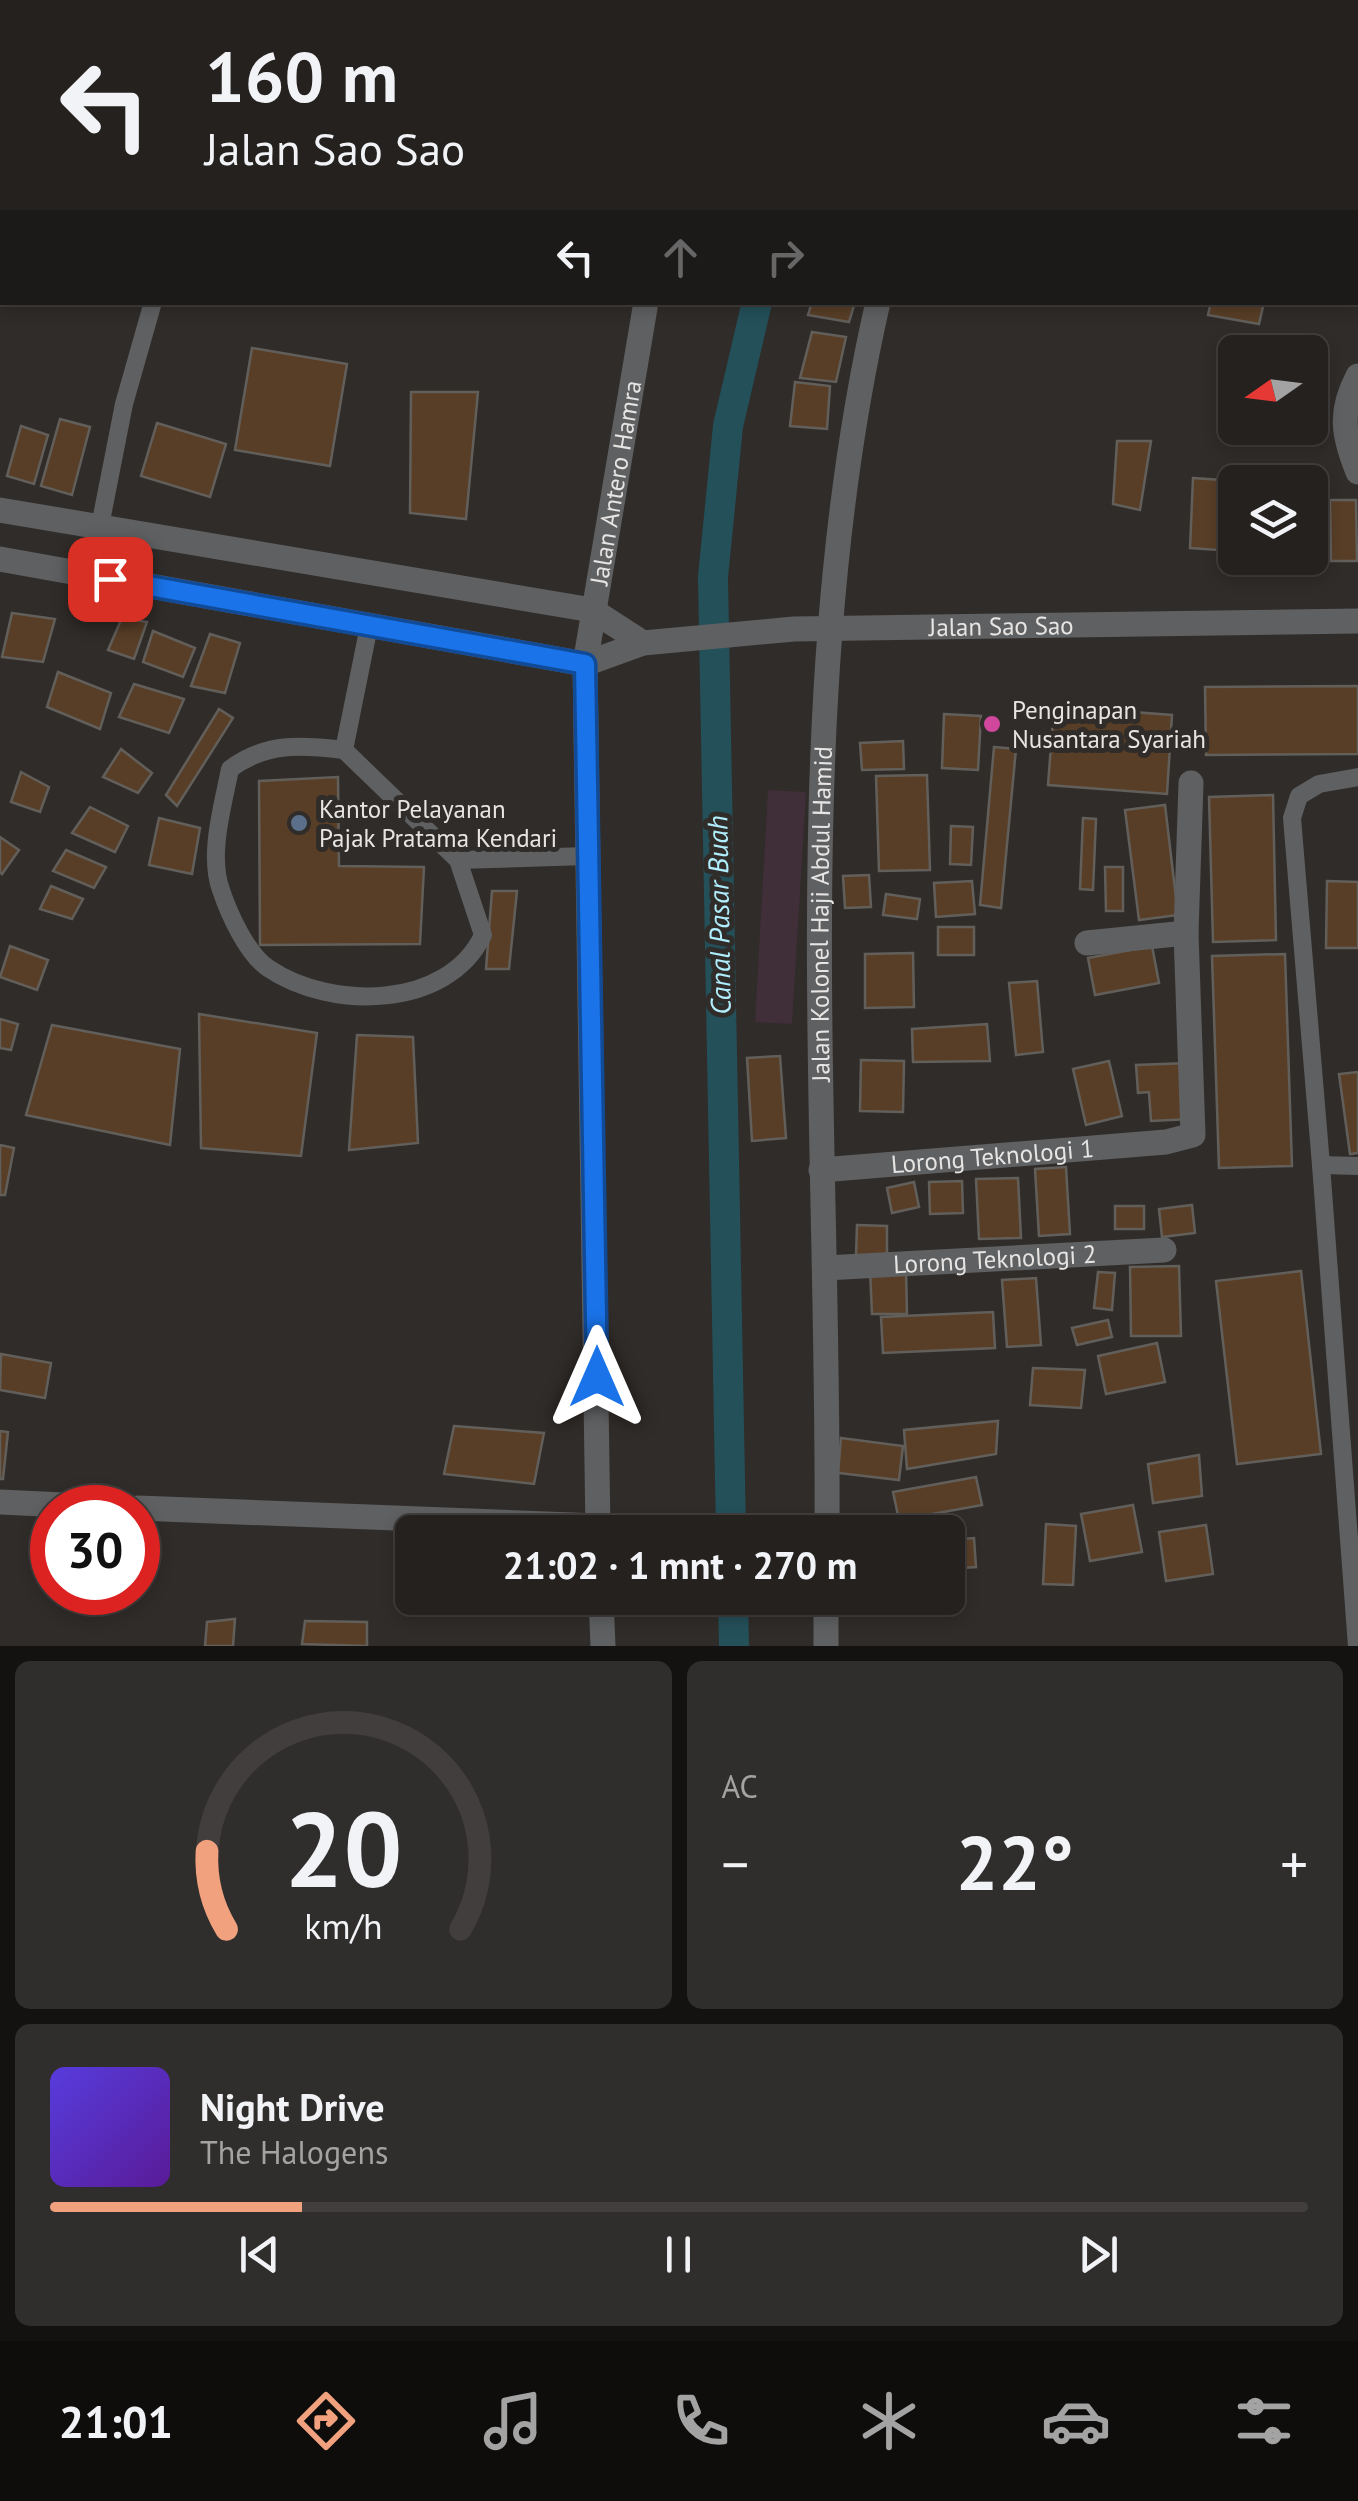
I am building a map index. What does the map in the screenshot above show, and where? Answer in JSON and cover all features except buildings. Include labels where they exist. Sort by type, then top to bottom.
[{"type":"street","name":"Jalan Antero Hamra","points":[[598,1515],[585,664],[645,305]]},
{"type":"street","name":"Jalan Kolonel Haji Abdul Hamid","points":[[827,1515],[826,1268],[821,1170],[823,820],[832,630],[844,500],[877,305]]},
{"type":"street","points":[[1358,376],[1344,402],[1343,430],[1358,472]]},
{"type":"street","points":[[0,510],[592,610],[643,643]]},
{"type":"street","name":"Jalan Sao Sao","points":[[0,559],[585,664],[643,643],[794,629],[1358,621]]},
{"type":"street","points":[[1087,943],[1186,934],[1191,783]]},
{"type":"street","name":"Lorong Teknologi 1","points":[[821,1170],[1189,1138],[1195,1126],[1186,934]]},
{"type":"street","name":"Lorong Teknologi 2","points":[[826,1268],[1164,1250]]},
{"type":"street","points":[[0,1502],[30,1503]]},
{"type":"street","points":[[160,1509],[395,1520]]},
{"type":"street","points":[[602,1615],[603,1646]]},
{"type":"street","points":[[826,1615],[826,1646]]},
{"type":"lane","points":[[100,526],[124,404],[151,305]]},
{"type":"lane","points":[[344,750],[369,626]]},
{"type":"lane","points":[[297,744],[344,750],[458,860],[483,934],[473,955],[453,975],[396,996],[306,987],[265,967],[240,932],[219,887],[217,854],[230,769],[252,752],[297,744]]},
{"type":"lane","points":[[1356,1646],[1292,818],[1300,796],[1319,784],[1358,777]]},
{"type":"lane","points":[[458,860],[587,856]]},
{"type":"lane","points":[[1321,1166],[1358,1166]]},
{"type":"shaded area","points":[[768,790],[806,792],[792,1024],[755,1022]]},
{"type":"waterway","name":"Canal Pasar Buah","points":[[731,1515],[713,577],[728,426],[756,305]]},
{"type":"waterway","name":"Canal Pasar Buah","points":[[733,1615],[734,1646]]},
{"type":"place","name":"Penginapan Nusantara Syariah","points":[[992,724]]},
{"type":"place","name":"Kantor Pelayanan Pajak Pratama Kendari","points":[[299,823]]},
{"type":"route","points":[[110,579],[585,664],[597,1377]]}]
